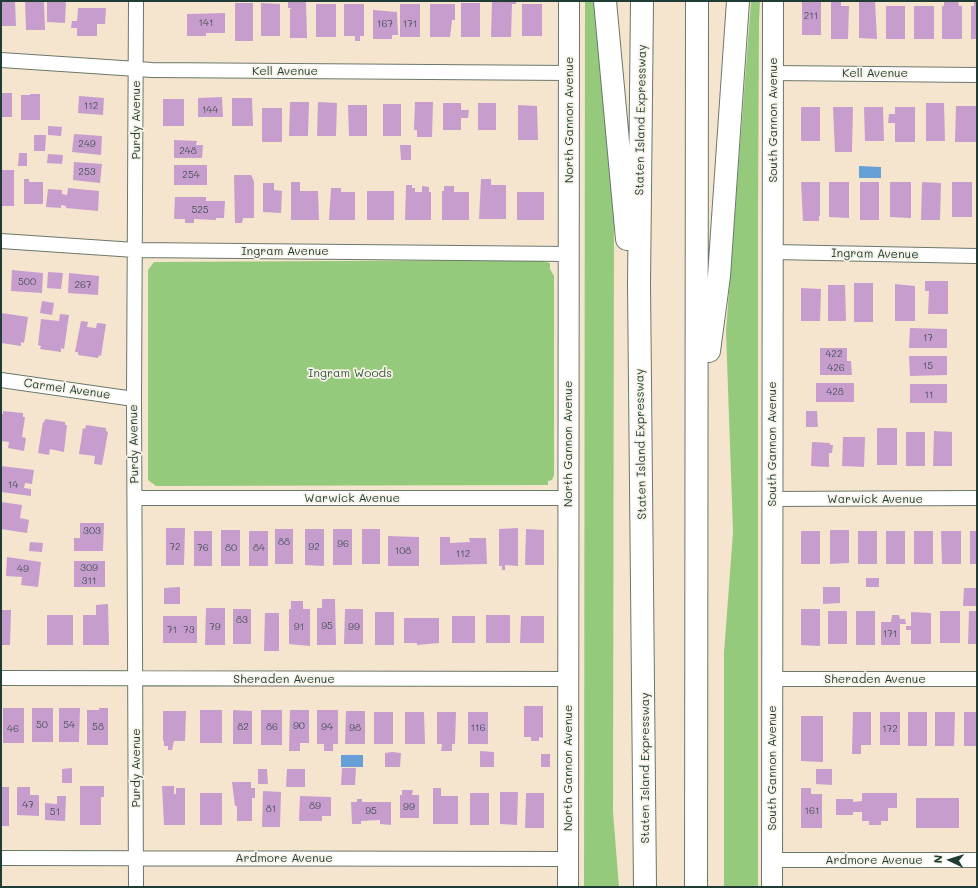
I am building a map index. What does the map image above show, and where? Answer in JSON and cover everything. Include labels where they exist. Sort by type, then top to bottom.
[{"type":"highway","points":[[605,1],[626,234],[639,284]]},
{"type":"highway","name":"Staten Island Expressway","points":[[642,1],[639,284],[645,887]]},
{"type":"highway","points":[[696,887],[697,1]]},
{"type":"highway","points":[[697,437],[719,276],[738,1]]},
{"type":"main road","name":"North Gannon Avenue","points":[[568,887],[569,1]]},
{"type":"main road","name":"South Gannon Avenue","points":[[772,887],[773,1]]},
{"type":"street","name":"Purdy Avenue","points":[[136,1],[134,399],[136,887]]},
{"type":"street","name":"Kell Avenue","points":[[1,60],[136,70],[568,73]]},
{"type":"street","name":"Kell Avenue","points":[[773,73],[977,75]]},
{"type":"street","name":"Ingram Avenue","points":[[1,241],[135,250],[568,254]]},
{"type":"street","name":"Ingram Avenue","points":[[773,252],[977,256]]},
{"type":"street","name":"Carmel Avenue","points":[[1,380],[134,399]]},
{"type":"street","name":"Warwick Avenue","points":[[135,498],[568,498]]},
{"type":"street","name":"Warwick Avenue","points":[[772,499],[977,498]]},
{"type":"street","name":"Sheraden Avenue","points":[[1,678],[568,679]]},
{"type":"street","name":"Sheraden Avenue","points":[[772,679],[977,679]]},
{"type":"street","name":"Ardmore Avenue","points":[[1,858],[568,859]]},
{"type":"street","name":"Ardmore Avenue","points":[[772,860],[977,860]]},
{"type":"green space","points":[[585,1],[597,1],[614,221],[613,812],[619,887],[584,887]]},
{"type":"green space","points":[[751,1],[760,1],[758,222],[758,887],[724,887],[724,653],[733,532],[726,331]]},
{"type":"green space","name":"Ingram Woods","points":[[538,260],[550,263],[550,269],[554,276],[554,475],[552,480],[548,481],[548,485],[156,486],[148,480],[148,270],[154,262]]},
{"type":"water","points":[[859,166],[881,167],[881,178],[859,178]]},
{"type":"water","points":[[341,755],[363,755],[363,767],[341,767]]},
{"type":"building","points":[[25,1],[44,1],[45,30],[26,30]]},
{"type":"building","points":[[47,1],[66,1],[65,23],[47,22]]},
{"type":"building","points":[[288,1],[306,1],[307,38],[290,38],[290,9],[292,8],[288,8]]},
{"type":"building","points":[[492,1],[516,1],[516,4],[512,4],[511,37],[491,37]]},
{"type":"building","points":[[831,1],[841,1],[841,6],[849,6],[848,39],[831,39]]},
{"type":"building","points":[[859,1],[875,1],[877,39],[859,38]]},
{"type":"building","points":[[944,1],[958,1],[959,6],[962,6],[962,39],[942,39],[942,6],[944,6]]},
{"type":"building","points":[[974,1],[977,1],[977,39],[971,39],[971,6],[974,6]]},
{"type":"building","points":[[1,2],[15,2],[16,26],[1,26]]},
{"type":"building","points":[[802,2],[821,2],[821,35],[802,35]]},
{"type":"building","points":[[235,3],[253,3],[253,41],[235,41]]},
{"type":"building","points":[[261,3],[280,4],[280,36],[261,36]]},
{"type":"building","points":[[461,3],[480,3],[480,37],[461,37]]},
{"type":"building","points":[[316,4],[336,4],[336,37],[316,37]]},
{"type":"building","points":[[344,4],[364,4],[364,36],[360,36],[360,41],[355,41],[355,36],[344,36]]},
{"type":"building","points":[[400,4],[420,4],[420,37],[400,37]]},
{"type":"building","points":[[430,4],[455,4],[455,20],[452,20],[450,37],[430,37]]},
{"type":"building","points":[[522,4],[542,4],[542,36],[522,36]]},
{"type":"building","points":[[886,6],[905,6],[905,39],[886,39]]},
{"type":"building","points":[[914,6],[934,6],[934,39],[914,39]]},
{"type":"building","points":[[78,8],[106,8],[105,24],[97,24],[97,36],[77,36],[77,28],[71,28],[72,21],[77,21]]},
{"type":"building","points":[[373,10],[397,12],[398,35],[392,35],[392,39],[373,39]]},
{"type":"building","points":[[225,13],[225,33],[206,33],[206,36],[187,36],[187,14]]},
{"type":"building","points":[[1,93],[12,93],[12,117],[1,117]]},
{"type":"building","points":[[40,94],[40,120],[21,120],[21,95]]},
{"type":"building","points":[[79,96],[104,98],[103,115],[78,113]]},
{"type":"building","points":[[222,97],[223,117],[198,117],[198,98]]},
{"type":"building","points":[[232,98],[252,98],[253,126],[232,126]]},
{"type":"building","points":[[163,99],[184,99],[184,126],[163,126]]},
{"type":"building","points":[[290,102],[309,102],[308,136],[289,136]]},
{"type":"building","points":[[318,102],[337,103],[336,136],[317,136]]},
{"type":"building","points":[[415,102],[433,102],[432,137],[417,137],[417,130],[414,130]]},
{"type":"building","points":[[443,103],[461,103],[461,110],[469,110],[468,118],[461,118],[461,130],[443,130]]},
{"type":"building","points":[[478,103],[496,103],[496,130],[478,130]]},
{"type":"building","points":[[926,103],[944,103],[945,141],[926,141]]},
{"type":"building","points":[[383,104],[401,104],[401,136],[383,136]]},
{"type":"building","points":[[348,105],[367,105],[367,136],[349,136]]},
{"type":"building","points":[[518,105],[537,106],[538,140],[518,140]]},
{"type":"building","points":[[956,106],[976,106],[976,142],[955,142]]},
{"type":"building","points":[[801,107],[820,107],[820,141],[801,141]]},
{"type":"building","points":[[833,107],[853,107],[852,152],[835,152]]},
{"type":"building","points":[[864,107],[883,107],[884,141],[865,141]]},
{"type":"building","points":[[895,107],[915,107],[915,142],[895,142],[895,123],[888,123],[889,114],[895,114]]},
{"type":"building","points":[[262,108],[282,108],[282,142],[262,142]]},
{"type":"building","points":[[48,126],[62,127],[61,136],[48,135]]},
{"type":"building","points":[[74,134],[102,136],[101,155],[72,152]]},
{"type":"building","points":[[34,135],[46,135],[45,151],[34,151]]},
{"type":"building","points":[[174,140],[197,141],[196,145],[203,145],[202,158],[174,158]]},
{"type":"building","points":[[400,145],[411,145],[411,160],[401,160]]},
{"type":"building","points":[[19,153],[27,153],[27,166],[18,166]]},
{"type":"building","points":[[48,154],[63,155],[62,164],[47,163]]},
{"type":"building","points":[[74,162],[102,164],[100,183],[73,180]]},
{"type":"building","points":[[174,165],[207,165],[207,185],[174,185]]},
{"type":"building","points":[[1,170],[14,170],[14,206],[1,206]]},
{"type":"building","points":[[234,175],[251,175],[254,181],[254,218],[243,218],[242,223],[235,223]]},
{"type":"building","points":[[24,179],[29,179],[29,182],[43,182],[43,204],[24,204]]},
{"type":"building","points":[[481,179],[491,179],[491,185],[506,185],[506,219],[479,219]]},
{"type":"building","points":[[291,182],[300,182],[300,191],[318,191],[319,220],[291,220]]},
{"type":"building","points":[[801,182],[820,182],[819,221],[803,221]]},
{"type":"building","points":[[829,182],[849,182],[849,218],[829,217]]},
{"type":"building","points":[[860,182],[879,182],[879,220],[860,220]]},
{"type":"building","points":[[890,182],[911,182],[911,218],[890,217]]},
{"type":"building","points":[[922,182],[941,183],[940,220],[921,220]]},
{"type":"building","points":[[952,182],[972,182],[972,217],[952,217]]},
{"type":"building","points":[[263,183],[274,183],[274,190],[282,191],[281,213],[263,212]]},
{"type":"building","points":[[406,185],[412,185],[412,188],[415,188],[415,192],[422,192],[422,186],[429,187],[429,192],[431,192],[431,220],[405,220]]},
{"type":"building","points":[[444,186],[454,186],[454,192],[469,192],[469,220],[442,220],[442,191],[444,191]]},
{"type":"building","points":[[68,188],[99,191],[98,211],[66,208],[66,206],[61,205],[61,208],[46,207],[48,189],[62,190],[62,194],[67,195]]},
{"type":"building","points":[[331,188],[341,188],[341,192],[355,192],[355,220],[329,220]]},
{"type":"building","points":[[367,191],[394,191],[394,220],[367,220]]},
{"type":"building","points":[[517,192],[544,192],[544,220],[517,220]]},
{"type":"building","points":[[175,197],[206,197],[206,201],[225,201],[224,218],[216,218],[216,220],[194,219],[194,223],[185,223],[185,219],[174,219]]},
{"type":"building","points":[[12,270],[43,273],[42,293],[11,291]]},
{"type":"building","points":[[48,272],[63,273],[61,289],[47,288]]},
{"type":"building","points":[[69,273],[99,276],[98,295],[68,293]]},
{"type":"building","points":[[925,281],[948,281],[948,314],[928,314],[929,291],[925,291]]},
{"type":"building","points":[[854,283],[873,283],[873,322],[854,322]]},
{"type":"building","points":[[895,284],[915,286],[915,321],[895,321]]},
{"type":"building","points":[[828,285],[845,285],[846,321],[828,321]]},
{"type":"building","points":[[801,288],[821,289],[820,321],[801,321]]},
{"type":"building","points":[[42,301],[54,303],[52,315],[40,313]]},
{"type":"building","points":[[2,313],[28,317],[24,343],[21,342],[21,346],[1,343]]},
{"type":"building","points":[[60,314],[69,315],[64,349],[61,348],[61,352],[40,349],[41,346],[38,345],[41,319],[59,321]]},
{"type":"building","points":[[81,321],[88,322],[87,327],[96,328],[97,323],[106,324],[101,356],[99,355],[98,358],[78,355],[78,352],[75,352]]},
{"type":"building","points":[[910,328],[947,329],[947,348],[909,348]]},
{"type":"building","points":[[820,348],[847,348],[847,361],[851,361],[852,375],[820,375]]},
{"type":"building","points":[[909,356],[947,356],[947,375],[910,376]]},
{"type":"building","points":[[816,383],[854,383],[854,402],[816,402]]},
{"type":"building","points":[[910,384],[947,384],[947,403],[910,403]]},
{"type":"building","points":[[3,411],[23,413],[23,417],[25,417],[22,437],[26,438],[24,451],[8,448],[9,442],[1,441],[1,414],[3,414]]},
{"type":"building","points":[[806,411],[817,411],[818,427],[806,427]]},
{"type":"building","points":[[45,419],[65,422],[65,425],[67,425],[64,452],[50,449],[49,455],[38,453],[43,422],[44,423]]},
{"type":"building","points":[[86,425],[106,428],[106,431],[108,432],[102,465],[94,464],[95,456],[79,454],[83,428],[85,429]]},
{"type":"building","points":[[877,428],[897,428],[897,465],[877,465]]},
{"type":"building","points":[[934,431],[952,432],[952,466],[933,466]]},
{"type":"building","points":[[906,432],[925,432],[925,466],[906,466]]},
{"type":"building","points":[[843,437],[865,437],[864,467],[842,466]]},
{"type":"building","points":[[812,442],[830,443],[830,445],[833,445],[832,453],[829,453],[829,467],[811,466]]},
{"type":"building","points":[[1,466],[34,470],[32,484],[25,483],[24,488],[31,489],[31,496],[1,492]]},
{"type":"building","points":[[1,502],[22,505],[20,518],[29,520],[27,533],[1,529]]},
{"type":"building","points":[[80,523],[104,523],[103,551],[74,551],[74,538],[80,538]]},
{"type":"building","points":[[166,528],[185,528],[184,565],[166,565]]},
{"type":"building","points":[[518,528],[518,566],[505,565],[505,570],[502,570],[502,566],[499,566],[499,529]]},
{"type":"building","points":[[275,529],[293,529],[293,564],[275,564]]},
{"type":"building","points":[[305,529],[324,529],[324,566],[305,565]]},
{"type":"building","points":[[333,529],[352,529],[352,565],[333,565]]},
{"type":"building","points":[[362,529],[380,529],[380,564],[362,564]]},
{"type":"building","points":[[526,529],[544,530],[544,565],[525,565]]},
{"type":"building","points":[[221,530],[240,530],[240,566],[221,566]]},
{"type":"building","points":[[830,530],[849,530],[849,563],[830,564]]},
{"type":"building","points":[[194,531],[212,531],[212,566],[194,566]]},
{"type":"building","points":[[249,531],[268,531],[268,566],[249,566]]},
{"type":"building","points":[[801,531],[820,531],[820,564],[801,564]]},
{"type":"building","points":[[858,531],[877,531],[877,564],[858,564]]},
{"type":"building","points":[[886,531],[905,531],[905,564],[886,564]]},
{"type":"building","points":[[914,531],[933,531],[933,564],[914,564]]},
{"type":"building","points":[[941,531],[961,531],[961,564],[942,564]]},
{"type":"building","points":[[970,531],[977,531],[977,564],[970,564]]},
{"type":"building","points":[[388,536],[419,537],[419,566],[388,566]]},
{"type":"building","points":[[440,537],[450,537],[450,543],[470,542],[469,538],[486,538],[487,564],[440,565]]},
{"type":"building","points":[[30,542],[43,543],[42,552],[29,551]]},
{"type":"building","points":[[7,557],[41,562],[38,587],[21,585],[22,577],[6,576]]},
{"type":"building","points":[[74,561],[105,561],[105,587],[74,587]]},
{"type":"building","points":[[866,578],[879,578],[879,587],[866,587]]},
{"type":"building","points":[[180,587],[180,604],[164,604],[164,588]]},
{"type":"building","points":[[823,587],[840,587],[840,603],[823,604]]},
{"type":"building","points":[[964,588],[977,588],[977,606],[963,606]]},
{"type":"building","points":[[322,599],[335,599],[336,645],[317,645],[317,608],[322,608]]},
{"type":"building","points":[[291,601],[303,601],[303,609],[310,609],[310,646],[289,644],[289,609],[291,609]]},
{"type":"building","points":[[108,604],[109,645],[83,645],[83,615],[96,615],[96,605]]},
{"type":"building","points":[[206,608],[225,608],[225,645],[205,645]]},
{"type":"building","points":[[233,609],[251,609],[251,644],[233,644]]},
{"type":"building","points":[[345,609],[363,609],[363,644],[344,644]]},
{"type":"building","points":[[801,609],[820,609],[820,646],[801,645]]},
{"type":"building","points":[[1,610],[11,610],[10,645],[1,645]]},
{"type":"building","points":[[828,611],[847,611],[847,644],[828,644]]},
{"type":"building","points":[[856,611],[875,611],[875,645],[856,645]]},
{"type":"building","points":[[940,611],[960,611],[960,643],[940,643]]},
{"type":"building","points":[[969,611],[977,611],[977,644],[968,644]]},
{"type":"building","points":[[375,612],[394,612],[394,645],[375,645]]},
{"type":"building","points":[[911,612],[931,613],[931,644],[911,644],[911,630],[906,630],[906,626],[911,626]]},
{"type":"building","points":[[265,613],[279,613],[279,651],[264,651]]},
{"type":"building","points":[[47,615],[73,615],[73,645],[47,645]]},
{"type":"building","points":[[486,615],[510,615],[510,643],[486,643]]},
{"type":"building","points":[[892,615],[899,615],[900,619],[905,619],[906,624],[900,624],[900,645],[881,645],[881,622],[891,622]]},
{"type":"building","points":[[163,616],[197,616],[197,643],[163,643]]},
{"type":"building","points":[[452,616],[475,616],[475,643],[452,643]]},
{"type":"building","points":[[521,616],[544,616],[544,643],[520,643]]},
{"type":"building","points":[[404,618],[439,618],[439,643],[417,645],[417,643],[404,643]]},
{"type":"building","points":[[524,706],[543,706],[543,738],[539,737],[539,741],[531,741],[531,737],[524,737]]},
{"type":"building","points":[[3,708],[24,708],[24,743],[3,743]]},
{"type":"building","points":[[32,708],[53,708],[53,742],[32,742]]},
{"type":"building","points":[[59,708],[80,708],[79,742],[59,742]]},
{"type":"building","points":[[99,708],[108,708],[108,745],[87,745],[87,710],[99,710]]},
{"type":"building","points":[[200,710],[222,710],[222,743],[200,743]]},
{"type":"building","points":[[233,710],[252,711],[252,744],[233,744]]},
{"type":"building","points":[[261,710],[282,710],[282,745],[261,745]]},
{"type":"building","points":[[290,710],[309,710],[309,743],[300,743],[300,751],[289,751]]},
{"type":"building","points":[[317,710],[338,710],[338,744],[333,744],[333,751],[324,751],[324,744],[317,744]]},
{"type":"building","points":[[163,711],[186,711],[185,741],[174,741],[172,750],[168,750],[168,746],[164,746]]},
{"type":"building","points":[[346,711],[365,711],[365,744],[345,744]]},
{"type":"building","points":[[374,712],[393,712],[393,744],[374,744]]},
{"type":"building","points":[[405,712],[424,712],[425,744],[405,744]]},
{"type":"building","points":[[437,712],[456,712],[455,744],[452,744],[452,751],[441,751],[442,744],[437,744]]},
{"type":"building","points":[[468,712],[488,712],[488,744],[468,744]]},
{"type":"building","points":[[853,712],[871,712],[871,745],[861,745],[861,754],[852,754]]},
{"type":"building","points":[[880,712],[900,712],[900,745],[880,745]]},
{"type":"building","points":[[908,712],[927,712],[927,746],[908,746]]},
{"type":"building","points":[[935,712],[955,712],[954,746],[935,746]]},
{"type":"building","points":[[964,712],[977,712],[977,746],[964,746]]},
{"type":"building","points":[[801,716],[823,716],[823,762],[801,761]]},
{"type":"building","points":[[480,751],[494,752],[494,767],[480,767]]},
{"type":"building","points":[[385,753],[401,753],[400,767],[385,767]]},
{"type":"building","points":[[541,754],[550,754],[550,767],[541,767]]},
{"type":"building","points":[[72,768],[72,783],[62,783],[62,769]]},
{"type":"building","points":[[342,768],[356,768],[355,785],[341,785]]},
{"type":"building","points":[[258,769],[267,769],[268,784],[258,784]]},
{"type":"building","points":[[287,769],[305,769],[305,787],[286,787]]},
{"type":"building","points":[[816,769],[832,769],[832,785],[816,784]]},
{"type":"building","points":[[232,782],[251,782],[251,788],[255,788],[255,798],[252,798],[252,821],[237,821],[237,806],[235,806]]},
{"type":"building","points":[[80,786],[104,786],[104,797],[101,797],[101,825],[80,825]]},
{"type":"building","points":[[162,786],[174,786],[174,794],[176,794],[176,788],[185,788],[185,825],[164,825]]},
{"type":"building","points":[[1,787],[9,787],[9,826],[1,826]]},
{"type":"building","points":[[17,787],[30,787],[30,795],[39,795],[39,816],[17,815]]},
{"type":"building","points":[[433,788],[441,788],[441,796],[458,796],[458,824],[433,824]]},
{"type":"building","points":[[801,788],[811,788],[811,794],[822,794],[822,828],[801,828]]},
{"type":"building","points":[[402,790],[413,790],[412,795],[419,795],[419,818],[400,818],[400,795],[402,795]]},
{"type":"building","points":[[263,791],[281,792],[280,827],[262,827]]},
{"type":"building","points":[[500,792],[518,792],[517,825],[500,824]]},
{"type":"building","points":[[200,793],[222,793],[222,825],[200,825]]},
{"type":"building","points":[[470,793],[489,793],[489,825],[470,825]]},
{"type":"building","points":[[526,793],[544,793],[544,828],[525,828]]},
{"type":"building","points":[[862,793],[897,793],[897,808],[888,808],[888,821],[881,821],[881,825],[869,825],[869,821],[862,821],[862,812],[853,812],[853,815],[836,815],[836,799],[853,799],[853,802],[862,801]]},
{"type":"building","points":[[57,796],[66,796],[65,821],[45,820],[45,803],[57,804]]},
{"type":"building","points":[[300,796],[331,797],[331,816],[322,816],[322,821],[299,821]]},
{"type":"building","points":[[916,798],[959,798],[959,828],[916,828]]},
{"type":"building","points":[[357,799],[362,799],[362,802],[391,802],[391,825],[380,824],[380,820],[361,821],[361,824],[352,824],[351,802],[357,802]]}]
